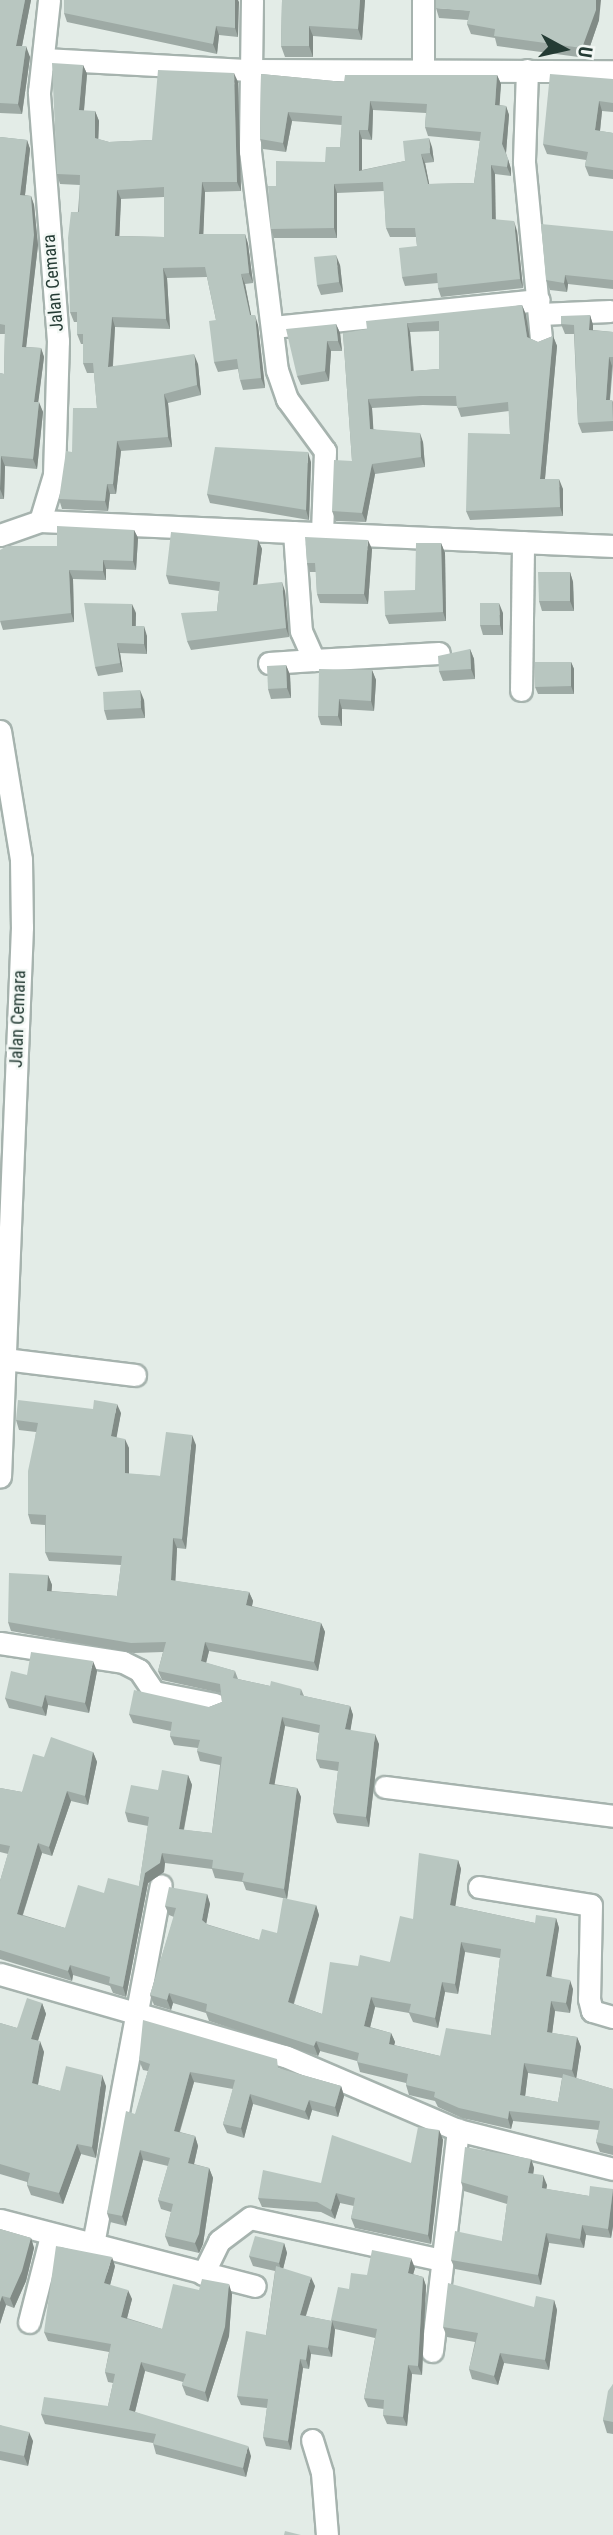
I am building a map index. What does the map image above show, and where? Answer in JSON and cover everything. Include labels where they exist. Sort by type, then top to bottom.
[{"type":"street","name":"Jalan Cemara","points":[[40,521],[54,475],[59,412],[40,122],[49,0]]},
{"type":"street","points":[[252,0],[250,151],[273,327],[287,398],[325,451],[322,533]]},
{"type":"street","points":[[423,0],[423,68]]},
{"type":"street","points":[[44,58],[250,70],[423,68],[613,71]]},
{"type":"street","points":[[527,70],[524,162],[541,338]]},
{"type":"street","points":[[273,327],[539,307],[610,311]]},
{"type":"street","points":[[0,535],[40,521],[613,547]]},
{"type":"street","points":[[294,532],[301,631],[314,660]]},
{"type":"street","points":[[520,690],[523,542]]},
{"type":"street","points":[[269,663],[439,653]]},
{"type":"street","name":"Jalan Cemara","points":[[0,731],[20,847],[22,927],[0,1477]]},
{"type":"street","points":[[5,1359],[135,1375]]},
{"type":"street","points":[[0,1643],[123,1662],[139,1670],[154,1692],[215,1704]]},
{"type":"street","points":[[385,1787],[613,1816]]},
{"type":"street","points":[[93,2244],[133,2010],[161,1885]]},
{"type":"street","points":[[479,1887],[591,1905],[589,1999],[592,2011],[613,2017]]},
{"type":"street","points":[[0,1974],[133,2010],[285,2056],[458,2130],[613,2169]]},
{"type":"street","points":[[432,2351],[458,2130]]},
{"type":"street","points":[[203,2274],[219,2241],[250,2218],[441,2260]]},
{"type":"street","points":[[0,2220],[51,2236],[93,2244],[255,2286]]},
{"type":"street","points":[[29,2322],[51,2236]]},
{"type":"street","points":[[312,2440],[322,2473],[327,2535]]},
{"type":"building","points":[[0,0],[25,0],[16,46],[26,46],[18,104],[0,103]]},
{"type":"building","points":[[64,0],[235,0],[235,28],[216,26],[213,44],[64,13]]},
{"type":"building","points":[[282,0],[360,0],[358,29],[309,26],[309,46],[281,46]]},
{"type":"building","points":[[436,0],[596,0],[596,10],[582,48],[494,36],[495,29],[467,24],[470,11],[436,8]]},
{"type":"building","points":[[52,63],[83,65],[79,110],[95,111],[95,138],[109,142],[152,140],[158,70],[234,73],[237,182],[202,182],[199,234],[245,234],[249,273],[241,274],[250,315],[255,315],[261,378],[240,380],[237,359],[214,362],[209,321],[216,320],[205,267],[163,268],[166,319],[112,317],[108,367],[194,354],[197,385],[164,394],[168,437],[117,441],[113,484],[107,484],[105,501],[59,499],[66,451],[72,452],[73,408],[97,408],[93,363],[83,363],[83,334],[77,334],[77,312],[70,312],[68,238],[71,212],[79,212],[80,175],[57,174]],"holes":[[[164,187],[164,237],[115,236],[117,190]]]},
{"type":"building","points":[[261,74],[344,82],[345,75],[497,75],[495,105],[506,106],[502,144],[508,159],[507,167],[491,165],[492,219],[514,221],[520,279],[438,288],[437,273],[402,277],[399,248],[417,246],[415,228],[386,228],[383,182],[334,184],[334,228],[271,229],[268,186],[276,186],[276,161],[325,162],[326,147],[340,147],[342,116],[288,112],[283,143],[260,139]],"holes":[[[370,101],[427,104],[425,127],[481,132],[474,183],[428,184],[421,154],[430,153],[429,138],[403,141],[405,161],[359,171],[359,130],[368,130]]]},
{"type":"building","points":[[550,74],[613,79],[613,103],[599,101],[595,130],[613,133],[613,170],[585,166],[588,152],[543,144]]},
{"type":"building","points":[[0,137],[27,140],[20,195],[31,196],[34,235],[22,347],[41,348],[34,402],[39,402],[33,459],[1,456],[0,489],[0,373],[4,374],[5,325],[0,324]]},
{"type":"building","points":[[541,224],[613,231],[613,280],[565,275],[564,283],[546,280]]},
{"type":"building","points":[[336,255],[339,282],[317,285],[314,257]]},
{"type":"building","points":[[522,305],[527,337],[538,342],[553,336],[540,479],[559,479],[560,507],[466,511],[468,433],[510,434],[508,402],[457,408],[456,396],[420,396],[368,399],[370,429],[420,433],[421,457],[372,464],[362,513],[332,511],[334,460],[352,461],[343,333],[367,329],[366,321]],"holes":[[[439,321],[439,369],[411,371],[407,323]]]},
{"type":"building","points":[[590,315],[589,330],[613,332],[613,357],[609,357],[606,400],[612,400],[613,421],[578,423],[574,325],[561,324],[561,316]]},
{"type":"building","points":[[336,324],[338,341],[327,341],[325,371],[297,376],[286,329]]},
{"type":"building","points":[[215,447],[308,452],[306,510],[207,494]]},
{"type":"building","points":[[57,526],[134,530],[133,561],[103,560],[103,571],[69,570],[71,613],[0,621],[0,550],[7,546],[57,546]]},
{"type":"building","points":[[171,532],[258,540],[253,585],[282,582],[286,628],[187,641],[181,613],[217,611],[220,582],[166,575]]},
{"type":"building","points":[[305,537],[368,540],[364,594],[317,594],[315,563],[307,563]]},
{"type":"building","points":[[416,543],[441,543],[443,612],[385,615],[384,591],[415,590]]},
{"type":"building","points":[[538,572],[570,572],[570,601],[539,601]]},
{"type":"building","points":[[84,603],[132,604],[132,626],[144,626],[144,644],[117,643],[120,663],[95,667]]},
{"type":"building","points":[[480,603],[499,603],[500,625],[480,625]]},
{"type":"building","points":[[470,649],[471,669],[439,671],[438,656]]},
{"type":"building","points":[[535,662],[571,662],[571,686],[535,687]]},
{"type":"building","points":[[286,665],[287,688],[268,689],[267,666]]},
{"type":"building","points":[[319,669],[372,670],[371,701],[339,699],[338,716],[318,716]]},
{"type":"building","points":[[140,690],[141,708],[104,710],[103,692]]},
{"type":"building","points":[[18,1400],[93,1409],[94,1400],[117,1404],[111,1436],[125,1439],[125,1473],[160,1476],[166,1432],[192,1435],[182,1539],[173,1538],[171,1580],[249,1592],[246,1605],[321,1623],[314,1662],[205,1642],[201,1661],[235,1671],[233,1678],[270,1686],[271,1681],[301,1689],[300,1695],[350,1706],[345,1729],[375,1734],[366,1817],[333,1813],[339,1762],[316,1759],[320,1725],[282,1717],[269,1784],[297,1788],[284,1889],[242,1881],[244,1873],[212,1868],[213,1860],[162,1853],[160,1863],[145,1873],[123,1987],[109,1983],[110,1977],[70,1965],[68,1971],[0,1950],[0,1881],[10,1846],[0,1844],[0,1788],[22,1792],[33,1754],[44,1757],[51,1737],[93,1752],[85,1796],[67,1791],[49,1847],[38,1843],[17,1914],[65,1928],[78,1885],[104,1893],[108,1878],[139,1886],[149,1817],[125,1812],[131,1785],[158,1790],[162,1770],[188,1775],[179,1829],[212,1833],[222,1757],[197,1751],[200,1740],[170,1736],[172,1722],[129,1714],[134,1690],[209,1707],[222,1702],[220,1684],[158,1671],[166,1642],[131,1643],[8,1622],[9,1573],[48,1575],[47,1591],[117,1596],[122,1556],[45,1552],[46,1515],[28,1514],[28,1471],[38,1423],[16,1420]]},
{"type":"building","points":[[31,1652],[93,1661],[85,1703],[45,1695],[42,1707],[5,1698],[11,1671],[27,1675]]},
{"type":"building","points":[[419,1853],[458,1860],[450,1905],[535,1923],[536,1915],[556,1918],[546,1976],[570,1980],[566,2003],[551,2001],[547,2032],[577,2037],[572,2070],[524,2063],[520,2095],[558,2102],[563,2074],[613,2089],[613,2146],[596,2142],[600,2121],[509,2111],[508,2119],[459,2108],[434,2097],[435,2092],[406,2085],[408,2074],[357,2062],[359,2053],[316,2041],[314,2046],[206,2011],[207,2004],[169,1993],[167,2000],[150,1995],[176,1908],[165,1906],[169,1887],[207,1894],[202,1920],[208,1925],[259,1940],[262,1929],[277,1933],[283,1898],[316,1905],[288,2002],[322,2014],[330,1962],[358,1966],[360,1955],[390,1962],[400,1916],[413,1919]],"holes":[[[461,1942],[501,1949],[491,2035],[446,2028],[440,2056],[389,2044],[391,2033],[364,2026],[371,1997],[411,2004],[409,2012],[435,2018],[442,1982],[455,1984]]]},
{"type":"building","points":[[27,1998],[42,2003],[31,2039],[40,2041],[32,2083],[60,2091],[66,2066],[102,2075],[92,2147],[77,2144],[59,2193],[27,2185],[30,2173],[0,2164],[0,2023],[17,2028]]},
{"type":"building","points":[[143,2020],[277,2059],[278,2068],[341,2086],[335,2107],[309,2100],[305,2111],[250,2094],[241,2128],[223,2124],[235,2080],[190,2072],[174,2131],[195,2136],[188,2163],[209,2168],[199,2234],[195,2243],[165,2236],[173,2204],[158,2200],[170,2158],[140,2150],[122,2216],[107,2213],[126,2111],[135,2114],[150,2064],[139,2060]]},
{"type":"building","points":[[418,2127],[439,2130],[428,2235],[351,2218],[355,2198],[336,2193],[331,2210],[317,2202],[258,2198],[263,2170],[321,2183],[332,2135],[411,2163]]},
{"type":"building","points":[[465,2147],[531,2159],[528,2173],[543,2175],[542,2188],[589,2196],[590,2186],[613,2189],[608,2229],[582,2225],[580,2239],[546,2233],[538,2275],[451,2260],[455,2231],[502,2241],[508,2196],[461,2182]]},
{"type":"building","points":[[0,2229],[31,2238],[22,2271],[10,2298],[2,2296],[0,2302]]},
{"type":"building","points":[[255,2236],[284,2243],[279,2263],[249,2256]]},
{"type":"building","points":[[56,2246],[112,2257],[104,2283],[128,2290],[121,2317],[162,2329],[173,2284],[199,2290],[202,2279],[229,2284],[225,2327],[205,2392],[182,2385],[186,2374],[141,2362],[129,2410],[248,2446],[243,2468],[153,2444],[156,2434],[41,2414],[44,2397],[108,2406],[115,2374],[105,2372],[111,2344],[44,2332]]},
{"type":"building","points":[[372,2250],[411,2258],[408,2273],[423,2277],[418,2366],[408,2365],[403,2417],[383,2415],[384,2400],[364,2398],[377,2329],[331,2320],[338,2287],[349,2289],[351,2273],[367,2275]]},
{"type":"building","points":[[276,2266],[311,2277],[300,2315],[332,2321],[328,2348],[308,2345],[306,2360],[300,2359],[288,2441],[263,2437],[268,2399],[237,2396],[246,2331],[266,2335]]},
{"type":"building","points":[[448,2283],[534,2307],[536,2296],[554,2300],[545,2360],[500,2353],[494,2376],[469,2369],[478,2333],[443,2327]]},
{"type":"building","points":[[613,2384],[613,2422],[603,2420],[608,2391]]},
{"type":"building","points":[[0,2425],[29,2432],[24,2456],[0,2451]]},
{"type":"building","points":[[285,2531],[301,2535],[284,2535]]}]
